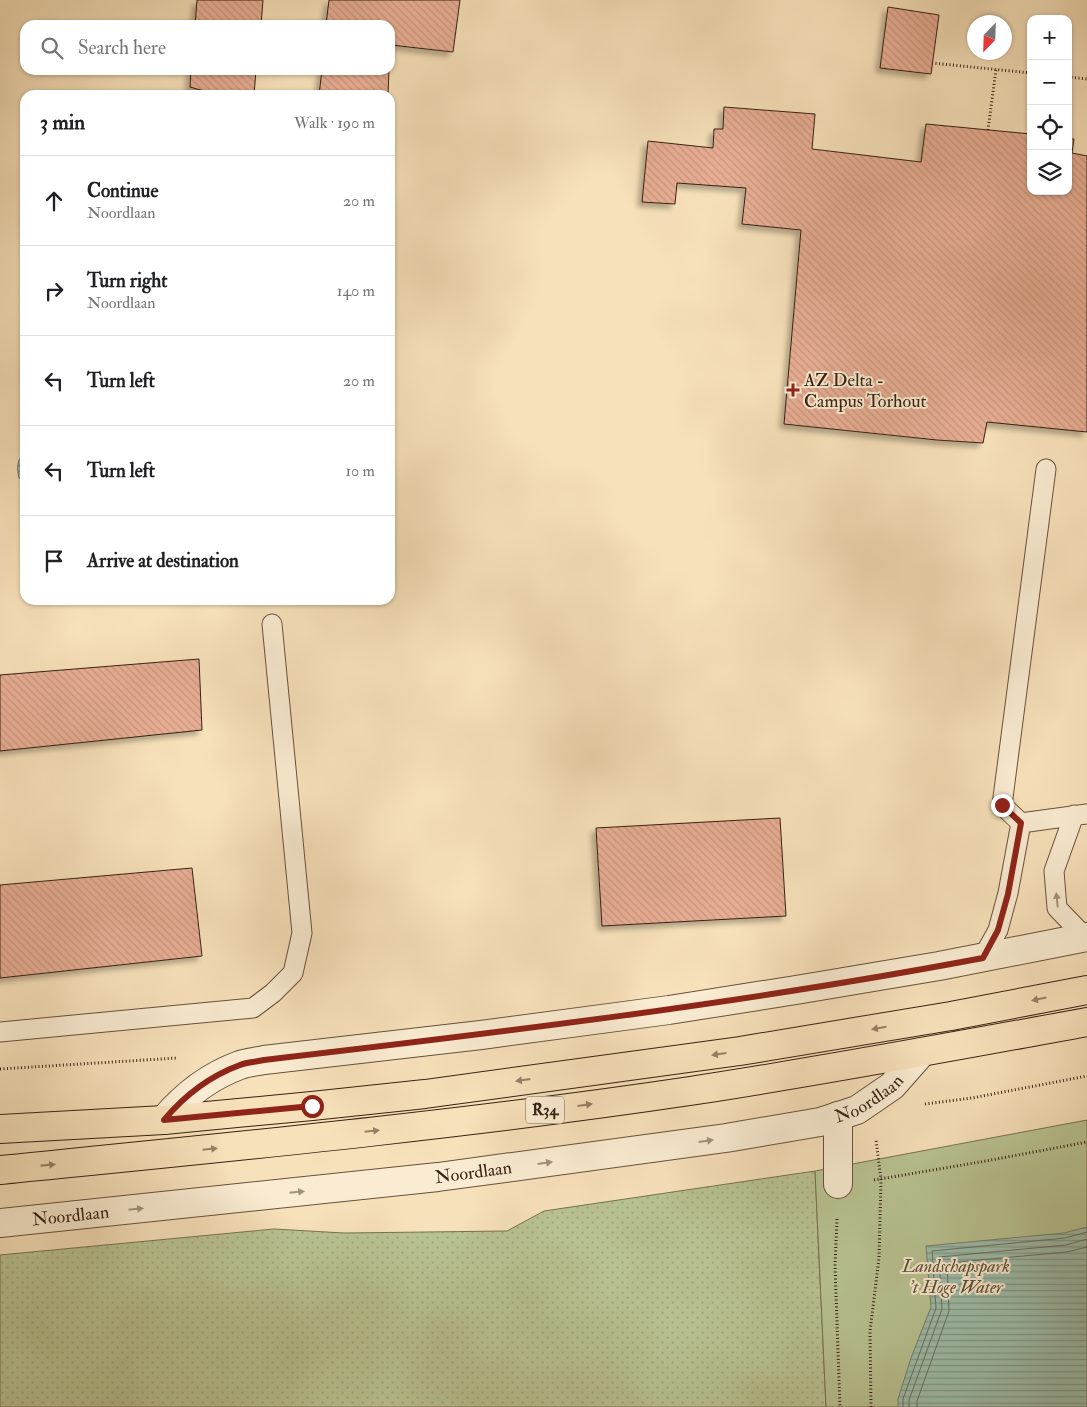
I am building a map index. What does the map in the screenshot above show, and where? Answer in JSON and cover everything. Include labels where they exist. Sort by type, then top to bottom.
[{"type":"main road","name":"R34","points":[[0,1129],[164,1120],[425,1094],[740,1051],[951,1016],[1087,990]]},
{"type":"main road","name":"Noordlaan","points":[[0,1170],[436,1124],[688,1091],[826,1070],[1087,1022]]},
{"type":"street","points":[[164,1120],[176,1105],[206,1081],[241,1064],[605,1019],[796,990],[983,958],[1086,937]]},
{"type":"street","name":"Noordlaan","points":[[0,1223],[457,1175],[726,1138],[820,1122],[857,1110],[872,1100],[892,1086],[922,1052]]},
{"type":"street","points":[[838,1116],[838,1184]]},
{"type":"lane","points":[[1021,823],[1002,805],[1046,469]]},
{"type":"lane","points":[[0,1032],[253,1008],[293,973],[302,933],[272,624]]},
{"type":"lane","points":[[1021,823],[1081,814]]},
{"type":"lane","points":[[1081,814],[1054,871],[1057,908],[1086,937]]},
{"type":"lane","points":[[983,958],[998,930],[1008,894],[1021,823]]},
{"type":"path","points":[[932,63],[1027,73]]},
{"type":"path","points":[[988,130],[996,70]]},
{"type":"path","points":[[1072,77],[1087,79]]},
{"type":"path","points":[[0,1069],[180,1057]]},
{"type":"path","points":[[871,1407],[870,1331],[879,1258],[881,1180],[872,1100],[916,1106],[972,1098],[1087,1076]]},
{"type":"path","points":[[881,1180],[1087,1142]]},
{"type":"path","points":[[838,1184],[835,1266],[840,1407]]},
{"type":"green space","name":"Landschapspark 't Hoge Water","points":[[1087,1120],[1087,1407],[826,1407],[815,1171]]},
{"type":"green space","points":[[815,1171],[826,1407],[0,1407],[0,1255],[274,1229],[344,1233],[507,1231],[544,1211]]},
{"type":"water","points":[[20,458],[20,479],[18,468]]},
{"type":"water","points":[[1087,1227],[1087,1407],[898,1407],[898,1399],[911,1358],[931,1307],[926,1246],[1064,1233]]},
{"type":"building","points":[[197,0],[263,0],[261,20],[195,20]]},
{"type":"building","points":[[329,0],[460,0],[453,52],[395,45],[395,20],[327,20]]},
{"type":"building","points":[[888,7],[939,15],[931,74],[880,68]]},
{"type":"building","points":[[191,75],[256,75],[254,90],[200,90],[190,87]]},
{"type":"building","points":[[321,75],[389,75],[388,90],[320,90]]},
{"type":"building","points":[[724,107],[815,114],[812,149],[921,162],[926,124],[1027,134],[1027,195],[1072,195],[1072,153],[1087,156],[1087,432],[987,422],[983,443],[784,424],[801,230],[742,224],[746,188],[677,183],[675,204],[642,202],[648,141],[713,148],[714,129],[723,129]]},
{"type":"building","points":[[199,659],[202,730],[0,751],[0,675]]},
{"type":"building","points":[[780,818],[786,916],[602,926],[596,828]]},
{"type":"building","points":[[192,868],[202,956],[0,978],[0,885]]},
{"type":"place","name":"AZ Delta - Campus Torhout","points":[[793,390]]},
{"type":"route","points":[[312,1106],[164,1120],[176,1105],[206,1081],[241,1064],[596,1020],[796,990],[983,958],[998,930],[1008,894],[1021,823],[1002,805]]}]
